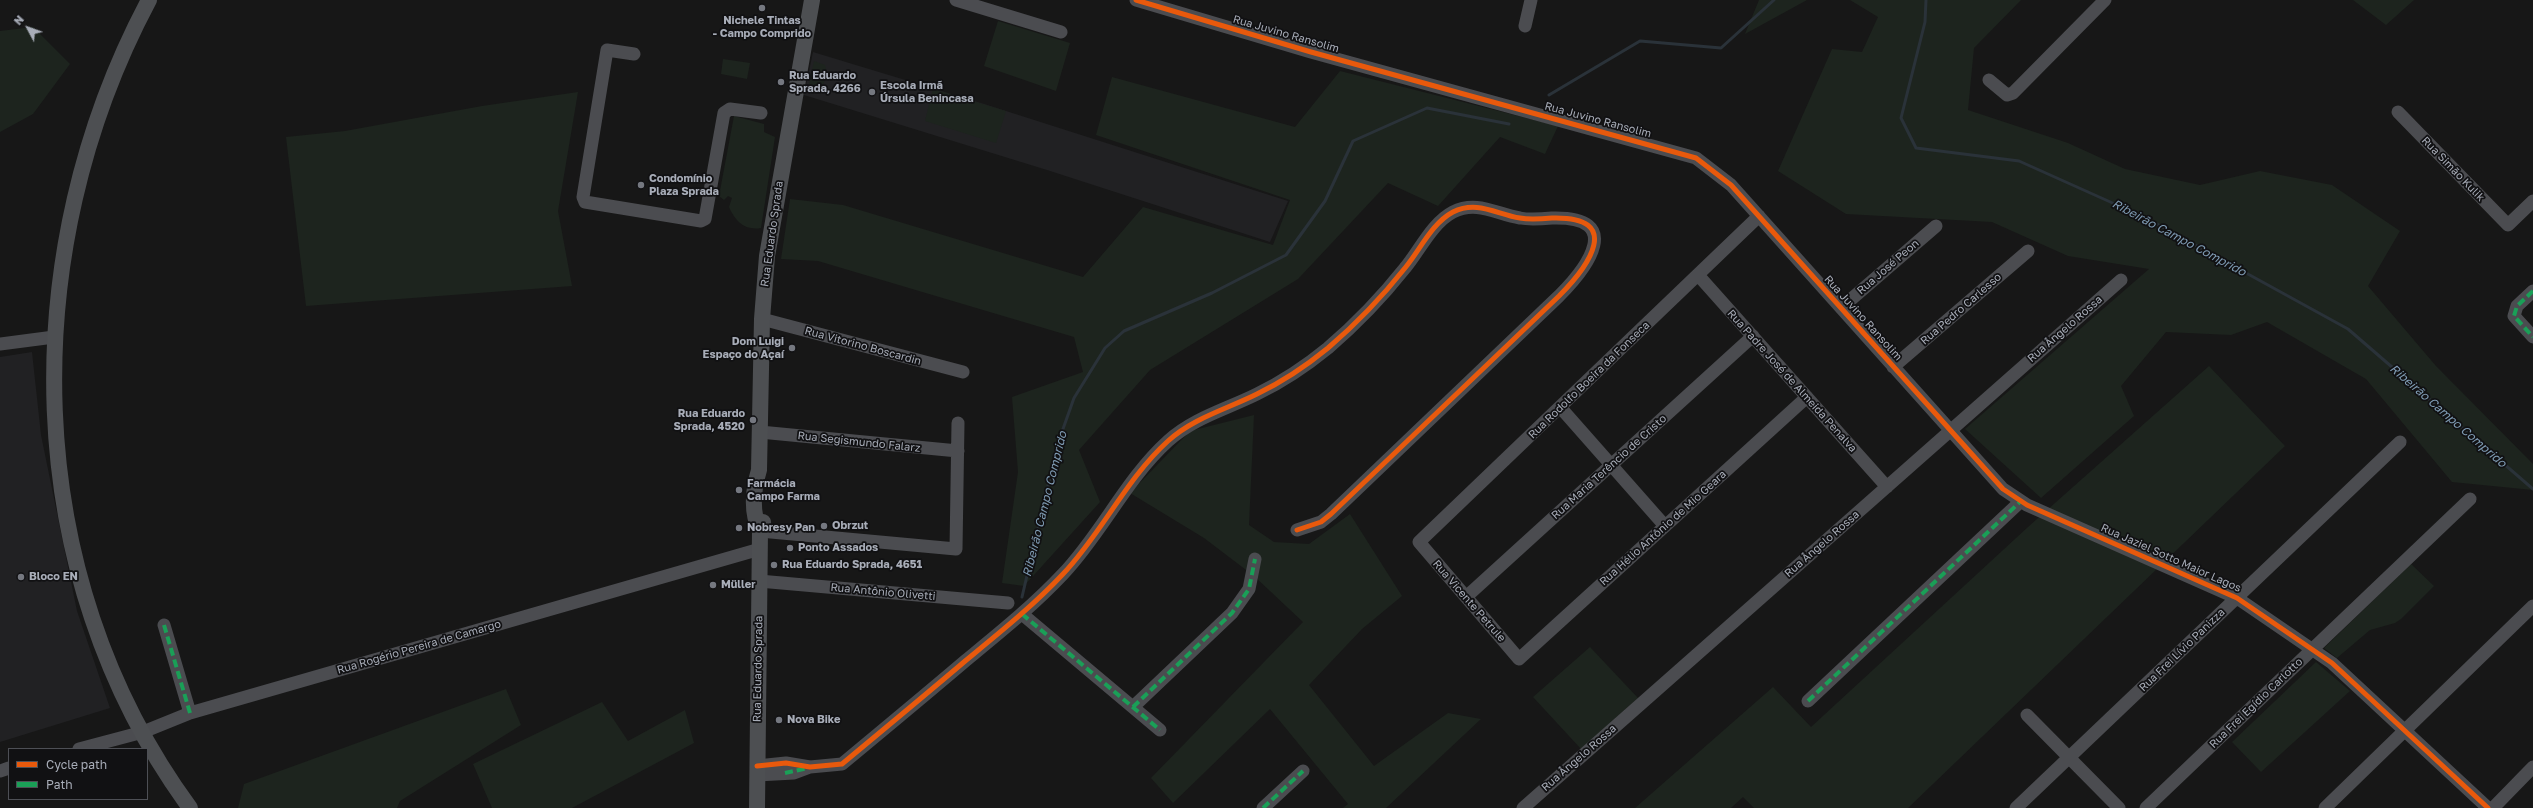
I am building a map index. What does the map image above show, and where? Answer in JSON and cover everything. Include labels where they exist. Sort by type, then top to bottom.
[{"type":"main road","points":[[149,0],[104,94],[77,184],[66,239],[54,337],[53,386],[56,444],[73,547],[100,639],[143,732],[176,789],[190,808]]},
{"type":"main road","name":"Rua Eduardo Sprada","points":[[757,808],[760,531],[765,518],[765,482],[759,470],[762,320],[771,231],[812,0]]},
{"type":"street","points":[[956,0],[1061,32]]},
{"type":"street","name":"Rua Juvino Ransolim","points":[[1136,0],[1172,5],[1311,52],[1683,153],[1696,158],[1721,175],[1950,431]]},
{"type":"street","points":[[1525,26],[1531,0]]},
{"type":"street","points":[[1989,80],[2008,95],[2013,93],[2105,0]]},
{"type":"street","points":[[634,54],[607,50],[583,198],[585,202],[701,221],[705,218],[724,113],[730,109],[761,114]]},
{"type":"street","name":"Rua Simão Kulik","points":[[2398,112],[2508,225],[2533,201]]},
{"type":"street","points":[[757,770],[786,763],[810,767],[842,764],[1022,614],[1066,571],[1145,466],[1169,440],[1203,418],[1278,383],[1327,348],[1387,291],[1444,219],[1464,208],[1477,206],[1520,218],[1567,218],[1578,220],[1588,226],[1594,235],[1595,246],[1592,255],[1586,267],[1560,296],[1331,514],[1321,522],[1297,530]]},
{"type":"street","name":"Rua Rodolfo Boeira da Fonseca","points":[[1419,542],[1759,216]]},
{"type":"street","name":"Rua José Peon","points":[[1840,308],[1936,226]]},
{"type":"street","name":"Rua Pedro Carlesso","points":[[1893,367],[2028,251]]},
{"type":"street","name":"Rua Padre José de Almeida Penalva","points":[[1698,275],[1887,487]]},
{"type":"street","name":"Rua Ângelo Rossa","points":[[1523,808],[2121,280]]},
{"type":"street","points":[[2533,291],[2517,306],[2514,316],[2533,337]]},
{"type":"street","name":"Rua Vitorino Boscardin","points":[[762,320],[963,372]]},
{"type":"street","name":"Rua Maria Terêncio de Cristo","points":[[1466,597],[1753,336]]},
{"type":"street","points":[[0,344],[54,337]]},
{"type":"street","name":"Rua Hélio Antônio de Mio Geara","points":[[1519,659],[1807,397]]},
{"type":"street","points":[[1560,407],[1665,526]]},
{"type":"street","points":[[760,531],[956,549],[958,423]]},
{"type":"street","name":"Rua Jaziel Sotto Maior Lagos","points":[[1950,431],[1996,483],[2020,502],[2237,598],[2314,648],[2351,678],[2405,731],[2488,808]]},
{"type":"street","name":"Rua Segismundo Falarz","points":[[760,432],[958,452]]},
{"type":"street","name":"Rua Frei Lívio Panizza","points":[[2016,808],[2400,442]]},
{"type":"street","name":"Rua Frei Egídio Carlotto","points":[[2146,808],[2470,499]]},
{"type":"street","points":[[1808,701],[2020,502]]},
{"type":"street","name":"Rua Vicente Petrule","points":[[1419,542],[1519,659]]},
{"type":"street","name":"Rua Rogério Pereira de Camargo","points":[[83,748],[143,732],[190,713],[760,549]]},
{"type":"street","points":[[1133,707],[1232,613],[1249,589],[1256,559]]},
{"type":"street","name":"Rua Antônio Olivetti","points":[[759,581],[1008,603]]},
{"type":"street","points":[[2325,808],[2395,738],[2405,731],[2533,606]]},
{"type":"street","points":[[1022,614],[1160,730]]},
{"type":"street","points":[[164,624],[190,713]]},
{"type":"street","points":[[2027,715],[2119,808]]},
{"type":"street","points":[[2493,808],[2533,767]]},
{"type":"street","points":[[1263,808],[1303,771]]},
{"type":"shaded area","points":[[1759,0],[1807,0],[1745,34]]},
{"type":"shaded area","points":[[1850,0],[2021,0],[1974,48],[1968,110],[2068,143],[2125,169],[2200,185],[2260,171],[2332,185],[2400,231],[2368,286],[2436,366],[2533,464],[2533,490],[2452,482],[2366,379],[2267,322],[2231,335],[2166,332],[2121,386],[2134,416],[2041,498],[1965,429],[2149,269],[2068,256],[1992,222],[1846,214],[1778,171],[1832,49],[1862,52],[1878,17]]},
{"type":"shaded area","points":[[2353,0],[2414,0],[2386,25]]},
{"type":"shaded area","points":[[998,21],[1070,43],[1056,91],[984,66]]},
{"type":"shaded area","points":[[33,27],[70,64],[33,114],[0,132],[0,31]]},
{"type":"shaded area","points":[[813,52],[981,103],[1288,201],[1270,242],[1047,170],[804,95]]},
{"type":"shaded area","points":[[723,59],[750,63],[747,79],[721,74]]},
{"type":"shaded area","points":[[814,61],[825,65],[827,74],[821,90],[808,89]]},
{"type":"shaded area","points":[[1340,71],[1558,126],[1545,154],[1500,137],[1438,206],[1388,183],[1298,279],[1150,370],[1079,450],[1100,502],[1024,586],[1002,583],[1018,472],[1012,397],[1083,372],[1074,337],[818,261],[781,259],[790,199],[843,205],[1083,277],[1143,207],[1273,245],[1290,200],[1096,135],[1112,77],[1295,127]]},
{"type":"shaded area","points":[[933,89],[1006,111],[996,143],[925,121]]},
{"type":"shaded area","points":[[578,92],[558,211],[572,286],[306,306],[286,137],[345,131],[482,106]]},
{"type":"shaded area","points":[[734,116],[764,124],[764,132],[775,137],[761,228],[750,228],[741,224],[734,217],[729,207],[732,198],[728,196],[724,200],[719,196]]},
{"type":"shaded area","points":[[32,352],[41,435],[77,611],[110,708],[0,742],[0,357]]},
{"type":"shaded area","points":[[2209,366],[2285,446],[1908,808],[1754,808],[1743,797],[1731,808],[1635,808],[1773,687],[1811,727],[2028,527]]},
{"type":"shaded area","points":[[1254,415],[1249,525],[1274,542],[1309,544],[1350,514],[1402,596],[1362,629],[1309,685],[1374,766],[1448,713],[1481,719],[1386,808],[1343,808],[1348,804],[1270,709],[1173,803],[1151,778],[1303,622],[1254,576],[1204,538],[1130,493],[1190,431]]},
{"type":"shaded area","points":[[2411,564],[2434,586],[2401,619],[2395,623],[2370,630],[2337,658],[2324,648]]},
{"type":"shaded area","points":[[1590,647],[1638,698],[1581,749],[1533,697]]},
{"type":"shaded area","points":[[2316,662],[2350,691],[2261,772],[2232,742]]},
{"type":"shaded area","points":[[506,689],[521,725],[400,801],[397,808],[238,808],[244,784]]},
{"type":"shaded area","points":[[602,702],[628,741],[685,710],[694,743],[572,808],[492,808],[473,764]]},
{"type":"waterway","name":"Ribeirão Campo Comprido","points":[[1549,95],[1640,41],[1721,48],[1774,0]]},
{"type":"waterway","name":"Ribeirão Campo Comprido","points":[[1926,0],[1925,22],[1901,118],[1916,148],[2019,161],[2146,218],[2348,329],[2533,489]]},
{"type":"waterway","name":"Ribeirão Campo Comprido","points":[[1022,597],[1058,443],[1074,398],[1105,348],[1124,331],[1212,293],[1286,255],[1325,201],[1353,141],[1427,108],[1509,124]]},
{"type":"marked path","points":[[2533,291],[2517,306],[2514,316],[2533,337]]},
{"type":"marked path","points":[[1808,701],[2020,502]]},
{"type":"marked path","points":[[1133,707],[1232,613],[1249,589],[1255,559]]},
{"type":"marked path","points":[[1022,614],[1160,730]]},
{"type":"marked path","points":[[164,625],[190,713]]},
{"type":"marked path","points":[[785,773],[808,768]]},
{"type":"marked path","points":[[1263,808],[1303,771]]},
{"type":"cycle path","points":[[1136,0],[1311,52],[1696,158],[1731,185],[2003,489],[2027,505],[2237,598],[2332,663],[2488,808]]},
{"type":"cycle path","points":[[757,766],[786,763],[810,767],[842,764],[1027,609],[1052,586],[1090,541],[1139,472],[1168,441],[1188,426],[1199,420],[1246,399],[1285,379],[1328,348],[1359,320],[1378,300],[1411,261],[1427,237],[1439,223],[1453,212],[1470,207],[1486,209],[1524,219],[1552,218],[1574,220],[1588,225],[1594,234],[1594,245],[1589,258],[1559,296],[1331,514],[1321,522],[1297,530]]},
{"type":"place","name":"Nichele Tintas - Campo Comprido","points":[[762,8]]},
{"type":"place","name":"Rua Eduardo Sprada, 4266","points":[[781,82]]},
{"type":"place","name":"Escola Irmã Úrsula Benincasa","points":[[872,92]]},
{"type":"place","name":"Condomínio Plaza Sprada","points":[[641,185]]},
{"type":"place","name":"Dom Luigi Espaço do Açaí","points":[[792,348]]},
{"type":"place","name":"Rua Eduardo Sprada, 4520","points":[[753,420]]},
{"type":"place","name":"Farmácia Campo Farma","points":[[739,490]]},
{"type":"place","name":"Obrzut","points":[[824,526]]},
{"type":"place","name":"Nobresy Pan","points":[[739,528]]},
{"type":"place","name":"Ponto Assados","points":[[790,548]]},
{"type":"place","name":"Rua Eduardo Sprada, 4651","points":[[774,565]]},
{"type":"place","name":"Bloco EN","points":[[21,577]]},
{"type":"place","name":"Müller","points":[[713,585]]},
{"type":"place","name":"Nova Bike","points":[[779,720]]}]
